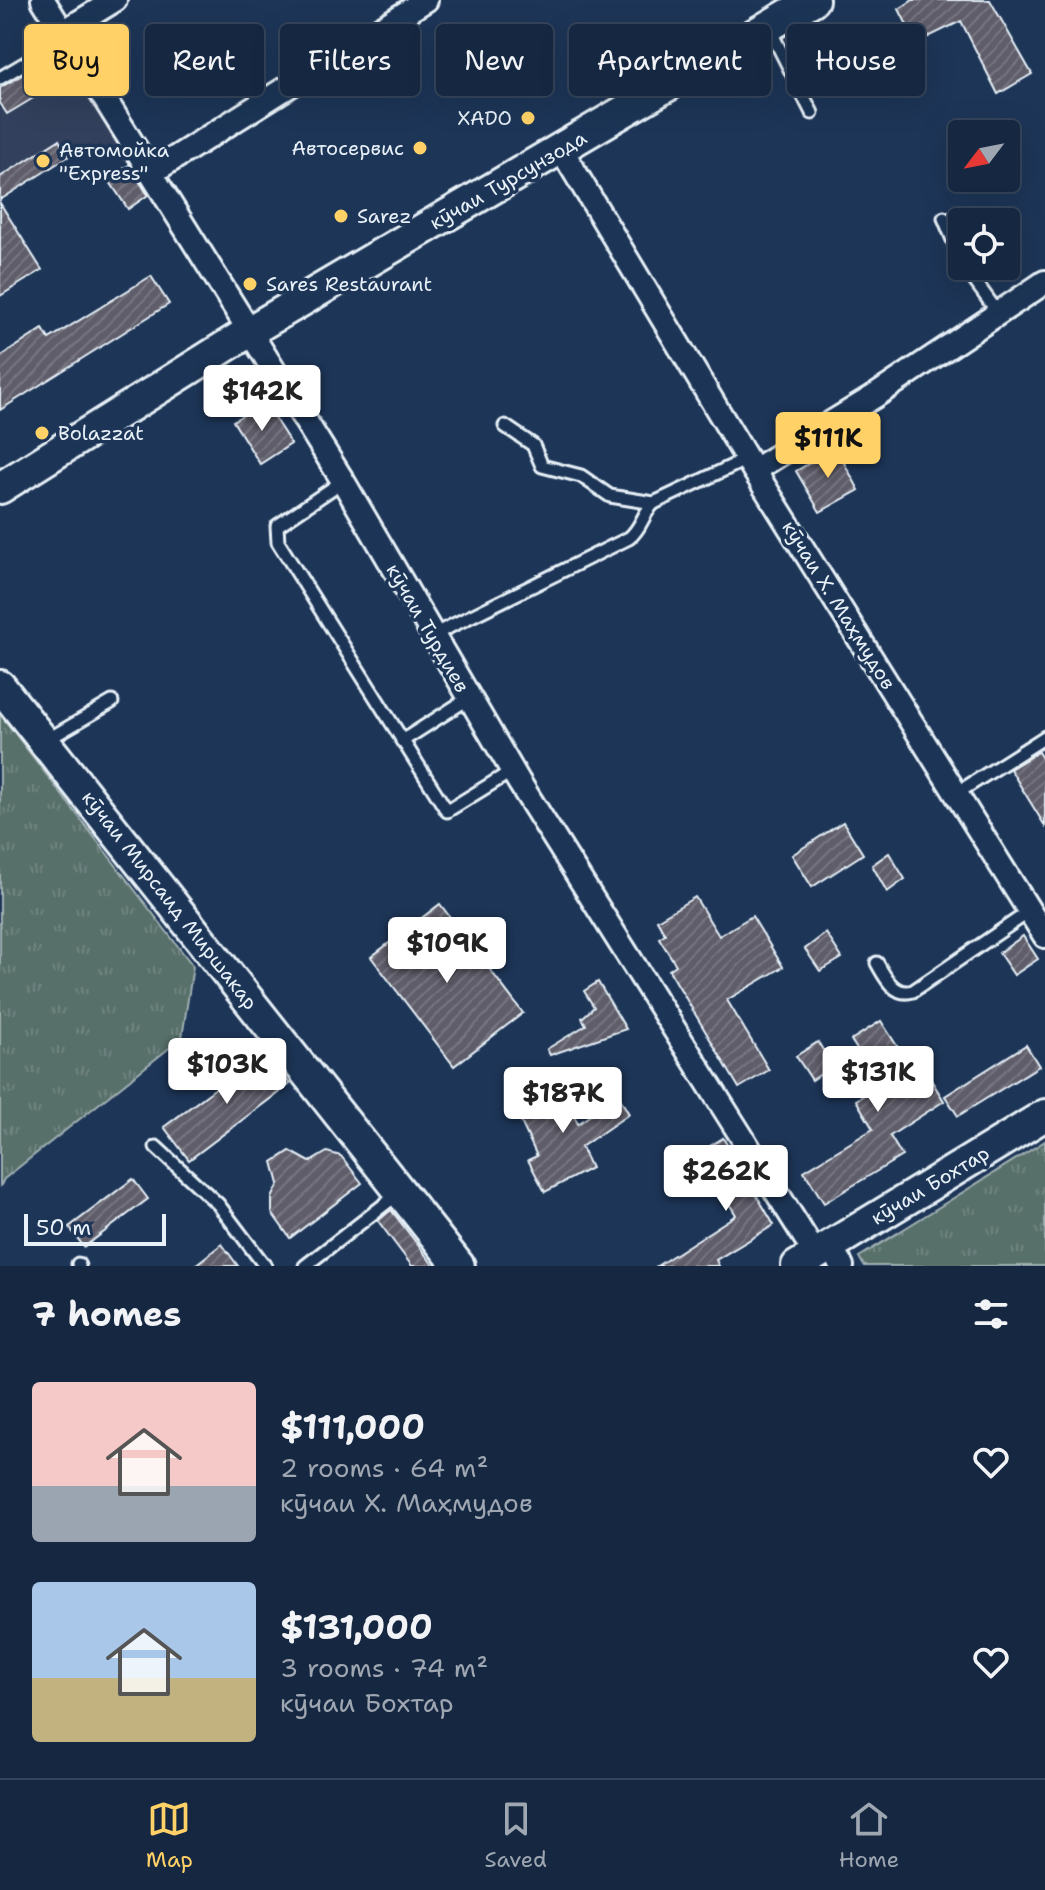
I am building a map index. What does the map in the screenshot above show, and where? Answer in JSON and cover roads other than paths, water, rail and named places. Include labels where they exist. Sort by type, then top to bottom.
[{"type":"street","name":"кӯчаи Турдиев","points":[[43,0],[58,24]]},
{"type":"street","points":[[81,24],[115,0]]},
{"type":"street","points":[[151,173],[426,0]]},
{"type":"street","name":"кӯчаи Турсунзода","points":[[771,25],[813,0]]},
{"type":"street","name":"кӯчаи Турдиев","points":[[103,96],[343,481],[512,771],[821,1258]]},
{"type":"street","name":"кӯчаи Турсунзода","points":[[0,488],[250,331],[651,96]]},
{"type":"street","name":"кӯчаи Х. Маҳмудов","points":[[561,149],[751,464],[1045,936]]},
{"type":"street","points":[[751,464],[875,396],[1045,282]]},
{"type":"street","name":"кӯчаи Мирсаид Миршакар","points":[[0,686],[459,1266]]},
{"type":"street","name":"кӯчаи Бохтар","points":[[821,1258],[1045,1115]]},
{"type":"lane","points":[[771,33],[812,113]]},
{"type":"lane","points":[[0,78],[24,62]]},
{"type":"lane","points":[[944,218],[948,228]]},
{"type":"lane","points":[[974,280],[998,313]]},
{"type":"lane","points":[[505,426],[533,445],[542,466],[581,476],[610,496],[654,503]]},
{"type":"lane","points":[[433,635],[629,538],[638,531],[644,514],[654,503],[751,464]]},
{"type":"lane","points":[[343,481],[282,522],[275,532],[447,811],[512,771]]},
{"type":"lane","points":[[402,741],[469,698]]},
{"type":"lane","points":[[44,741],[112,702]]},
{"type":"lane","points":[[957,793],[1045,737]]},
{"type":"lane","points":[[877,963],[892,986],[900,992],[913,991],[1030,911]]},
{"type":"lane","points":[[156,1147],[218,1204],[265,1266]]},
{"type":"lane","points":[[305,1266],[402,1191]]},
{"type":"place","name":"XADO","points":[[528,118]]},
{"type":"place","name":"Автосервис","points":[[420,148]]},
{"type":"place","name":"Автомойка \"Express\"","points":[[43,161]]},
{"type":"place","name":"Sarez","points":[[341,216]]},
{"type":"place","name":"Sares Restaurant","points":[[250,284]]},
{"type":"place","name":"Bolazzat","points":[[42,433]]}]
